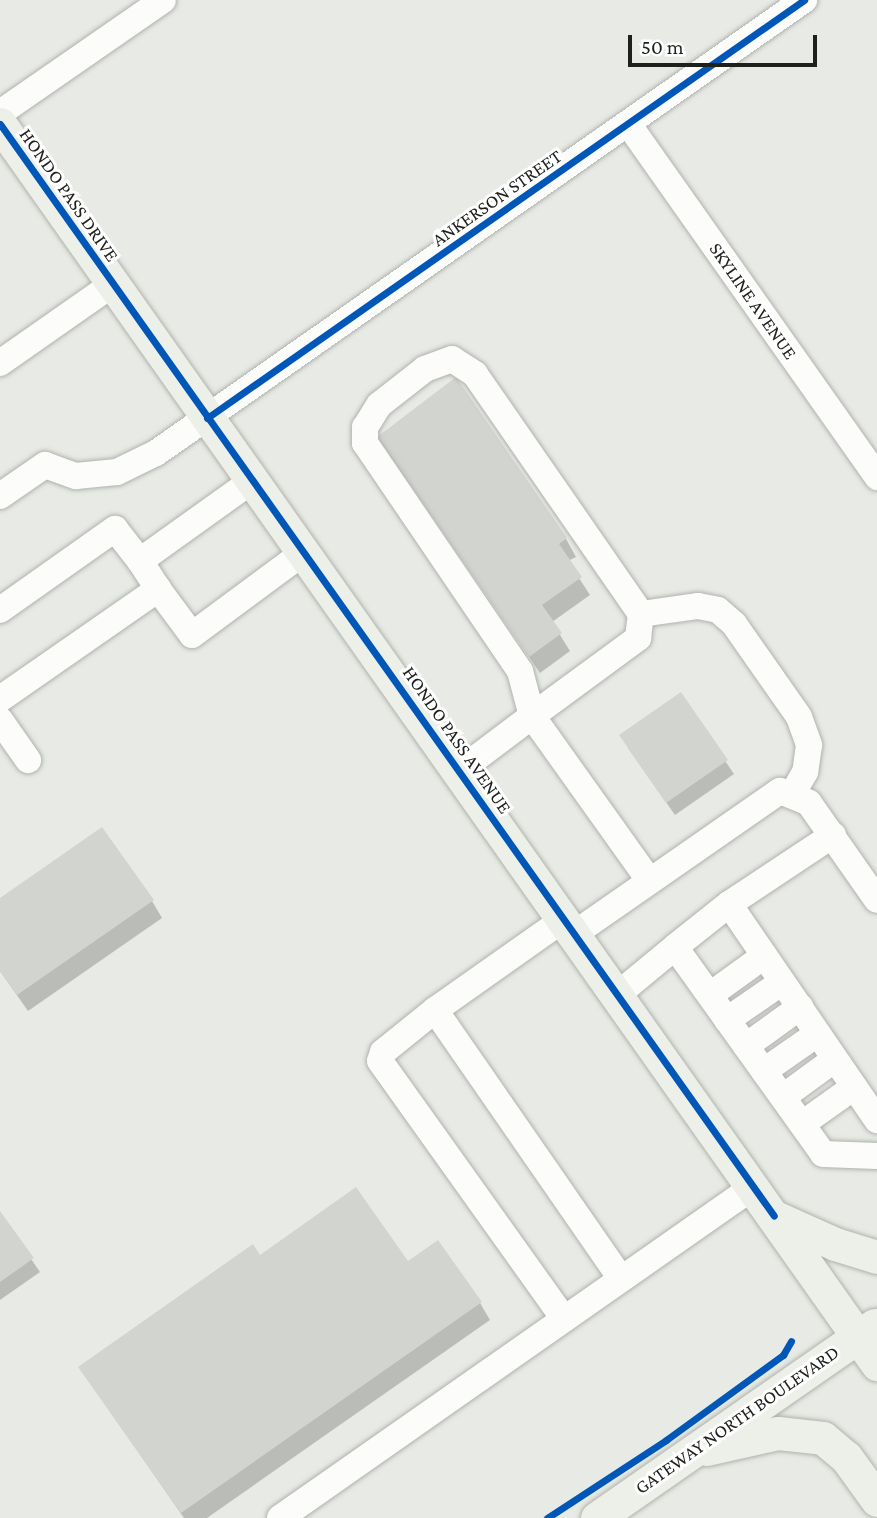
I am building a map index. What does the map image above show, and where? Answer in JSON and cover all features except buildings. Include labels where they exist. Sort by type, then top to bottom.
[{"type":"main road","name":"HONDO PASS DRIVE","points":[[0,124],[113,284]]},
{"type":"main road","name":"HONDO PASS AVENUE","points":[[113,284],[753,1187],[867,1330],[877,1364]]},
{"type":"main road","points":[[774,1216],[835,1244],[877,1257]]},
{"type":"main road","name":"GATEWAY NORTH BOULEVARD","points":[[597,1518],[867,1330]]},
{"type":"main road","points":[[689,1453],[778,1433],[823,1438],[846,1457],[877,1500]]},
{"type":"street","points":[[0,113],[163,0]]},
{"type":"street","name":"ANKERSON STREET","points":[[0,496],[45,466],[76,476],[117,472],[156,453],[629,125],[804,0]]},
{"type":"street","name":"SKYLINE AVENUE","points":[[629,125],[877,477]]},
{"type":"street","points":[[0,363],[113,284]]},
{"type":"street","points":[[459,771],[531,716],[638,638],[641,614],[475,374],[452,359],[425,369],[379,405],[365,427],[365,443],[520,671],[531,716],[649,880]]},
{"type":"street","points":[[140,561],[253,480]]},
{"type":"street","points":[[0,610],[115,529],[192,635],[304,552]]},
{"type":"street","points":[[0,699],[158,589]]},
{"type":"street","points":[[641,614],[698,606],[718,610],[734,624],[799,717],[808,745],[805,772],[793,793]]},
{"type":"street","points":[[0,720],[28,760]]},
{"type":"street","points":[[564,1319],[380,1061],[383,1052],[435,1010],[649,880],[764,798],[780,791],[793,793],[809,803],[877,900]]},
{"type":"street","points":[[617,995],[729,904],[833,835]]},
{"type":"street","points":[[729,904],[877,1120]]},
{"type":"street","points":[[675,947],[823,1154],[877,1156]]},
{"type":"street","points":[[710,995],[764,956]]},
{"type":"street","points":[[727,1020],[782,982]]},
{"type":"street","points":[[746,1046],[800,1007]]},
{"type":"street","points":[[435,1010],[621,1279]]},
{"type":"street","points":[[764,1071],[817,1034]]},
{"type":"street","points":[[783,1097],[835,1059]]},
{"type":"street","points":[[802,1124],[854,1087]]},
{"type":"street","points":[[280,1518],[753,1187]]},
{"type":"cycle path","points":[[207,418],[804,0]]},
{"type":"cycle path","points":[[0,124],[774,1216]]},
{"type":"cycle path","points":[[547,1518],[666,1440],[783,1355],[791,1341]]}]
